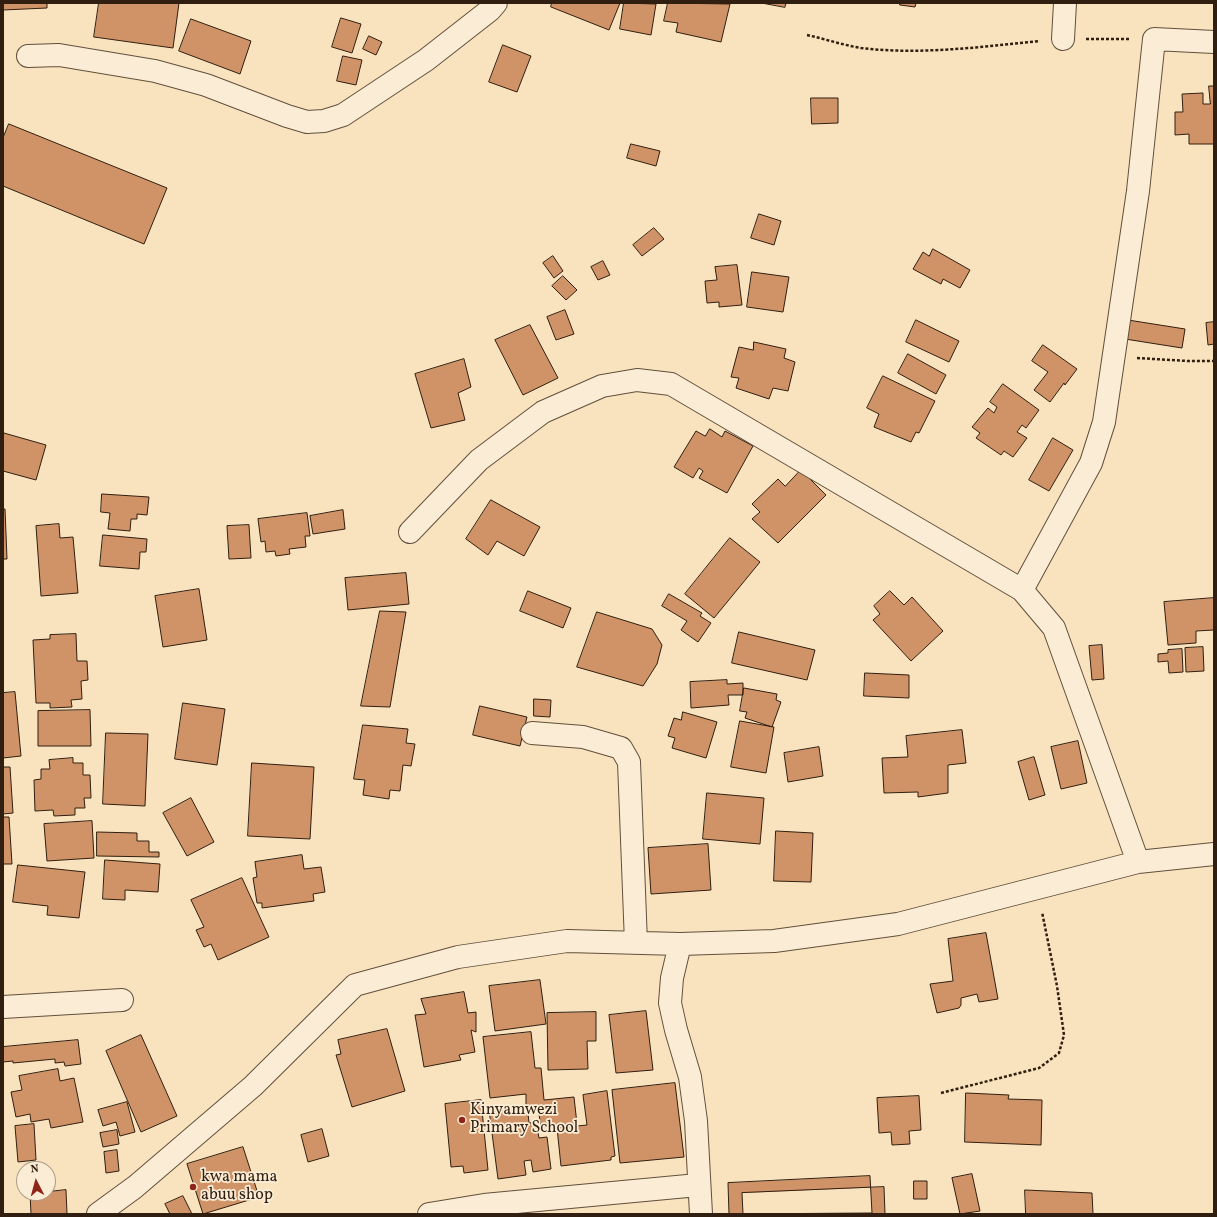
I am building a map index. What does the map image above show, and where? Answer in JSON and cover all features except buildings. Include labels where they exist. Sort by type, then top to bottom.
[{"type":"street","points":[[28,56],[59,55],[155,72],[206,85],[300,120],[307,122],[324,121],[343,115],[426,60],[490,10],[496,3]]},
{"type":"street","points":[[1063,39],[1065,3]]},
{"type":"street","points":[[1022,590],[1091,463],[1104,422],[1138,191],[1154,39],[1214,42]]},
{"type":"street","points":[[410,532],[479,460],[543,412],[602,386],[637,380],[671,384],[1022,590],[1054,628],[1138,862]]},
{"type":"street","points":[[532,733],[583,737],[620,748],[629,762],[636,943]]},
{"type":"street","points":[[98,1214],[136,1186],[254,1086],[355,985],[458,957],[567,942],[680,944],[774,941],[898,924],[1138,862],[1214,854]]},
{"type":"street","points":[[680,944],[672,978],[670,1003],[676,1030],[690,1077],[696,1121],[698,1185],[701,1214]]},
{"type":"street","points":[[3,1007],[122,1000]]},
{"type":"street","points":[[429,1214],[484,1205],[698,1185]]},
{"type":"path","points":[[807,35],[860,48],[911,51],[977,47],[1063,39],[1154,39]]},
{"type":"path","points":[[1113,356],[1188,361],[1214,361]]},
{"type":"path","points":[[941,1093],[1039,1068],[1059,1053],[1064,1035],[1057,986],[1038,888]]},
{"type":"place","name":"Kinyamwezi Primary School","points":[[462,1120]]},
{"type":"place","name":"kwa mama abuu shop","points":[[193,1187]]}]
